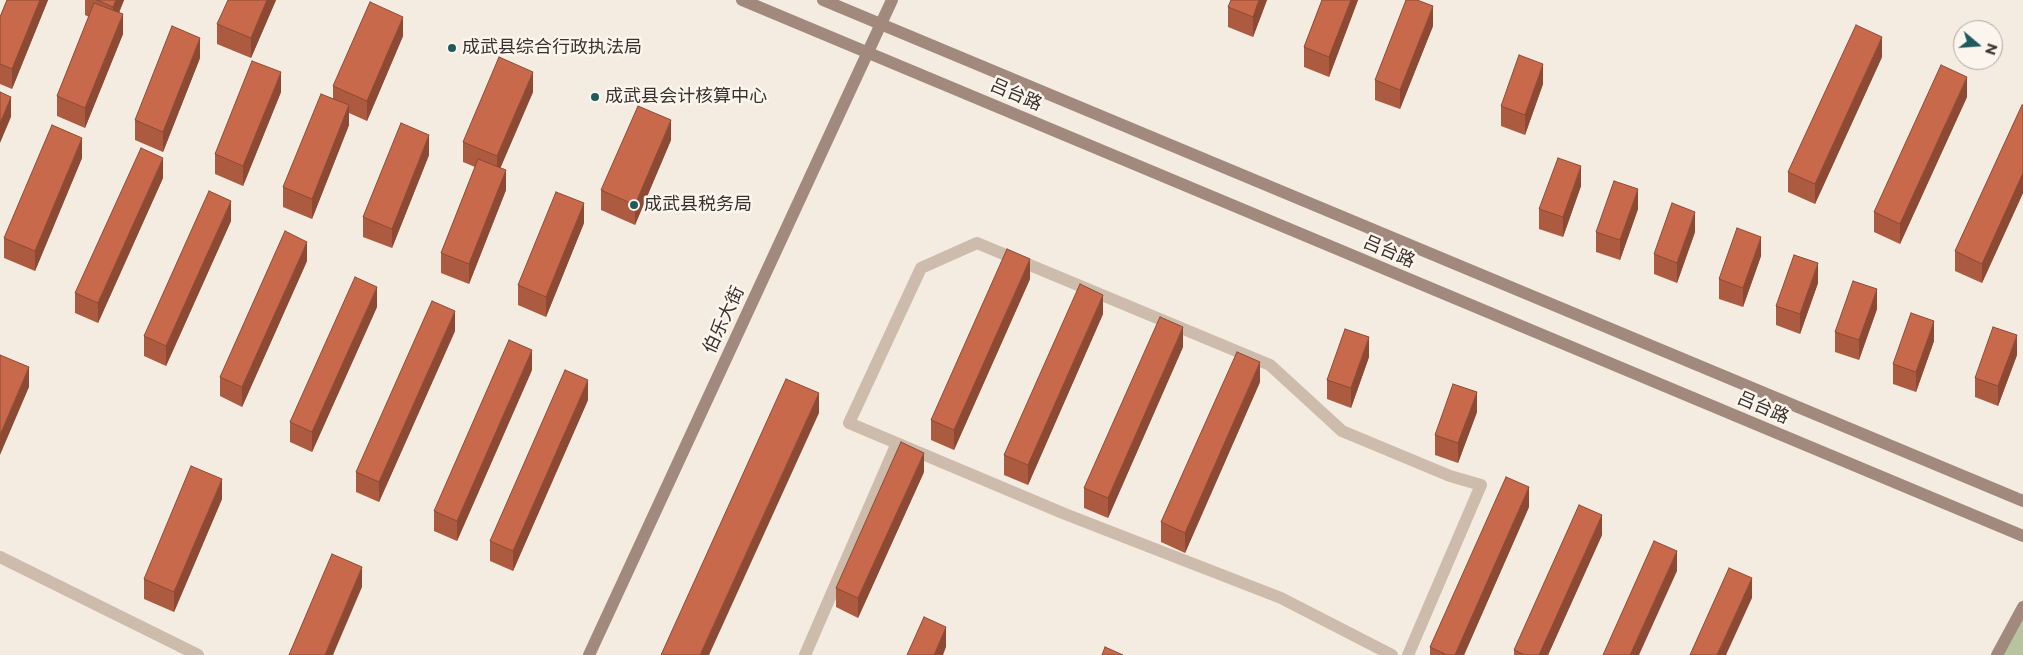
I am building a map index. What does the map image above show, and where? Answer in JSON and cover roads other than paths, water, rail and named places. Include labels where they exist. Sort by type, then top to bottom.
[{"type":"main road","name":"吕台路","points":[[742,0],[2023,536]]},
{"type":"main road","name":"吕台路","points":[[823,0],[2023,502]]},
{"type":"main road","name":"伯乐大街","points":[[589,655],[892,0]]},
{"type":"main road","points":[[1997,655],[2023,607]]},
{"type":"street","points":[[1392,655],[1281,598],[1065,514],[849,422],[921,268],[978,243],[1270,366],[1342,431],[1450,476],[1481,485],[1408,655]]},
{"type":"street","points":[[805,655],[897,443]]},
{"type":"street","points":[[0,557],[198,655]]},
{"type":"place","name":"成武县综合行政执法局","points":[[452,48]]},
{"type":"place","name":"成武县会计核算中心","points":[[595,97]]},
{"type":"place","name":"成武县税务局","points":[[634,205]]}]
